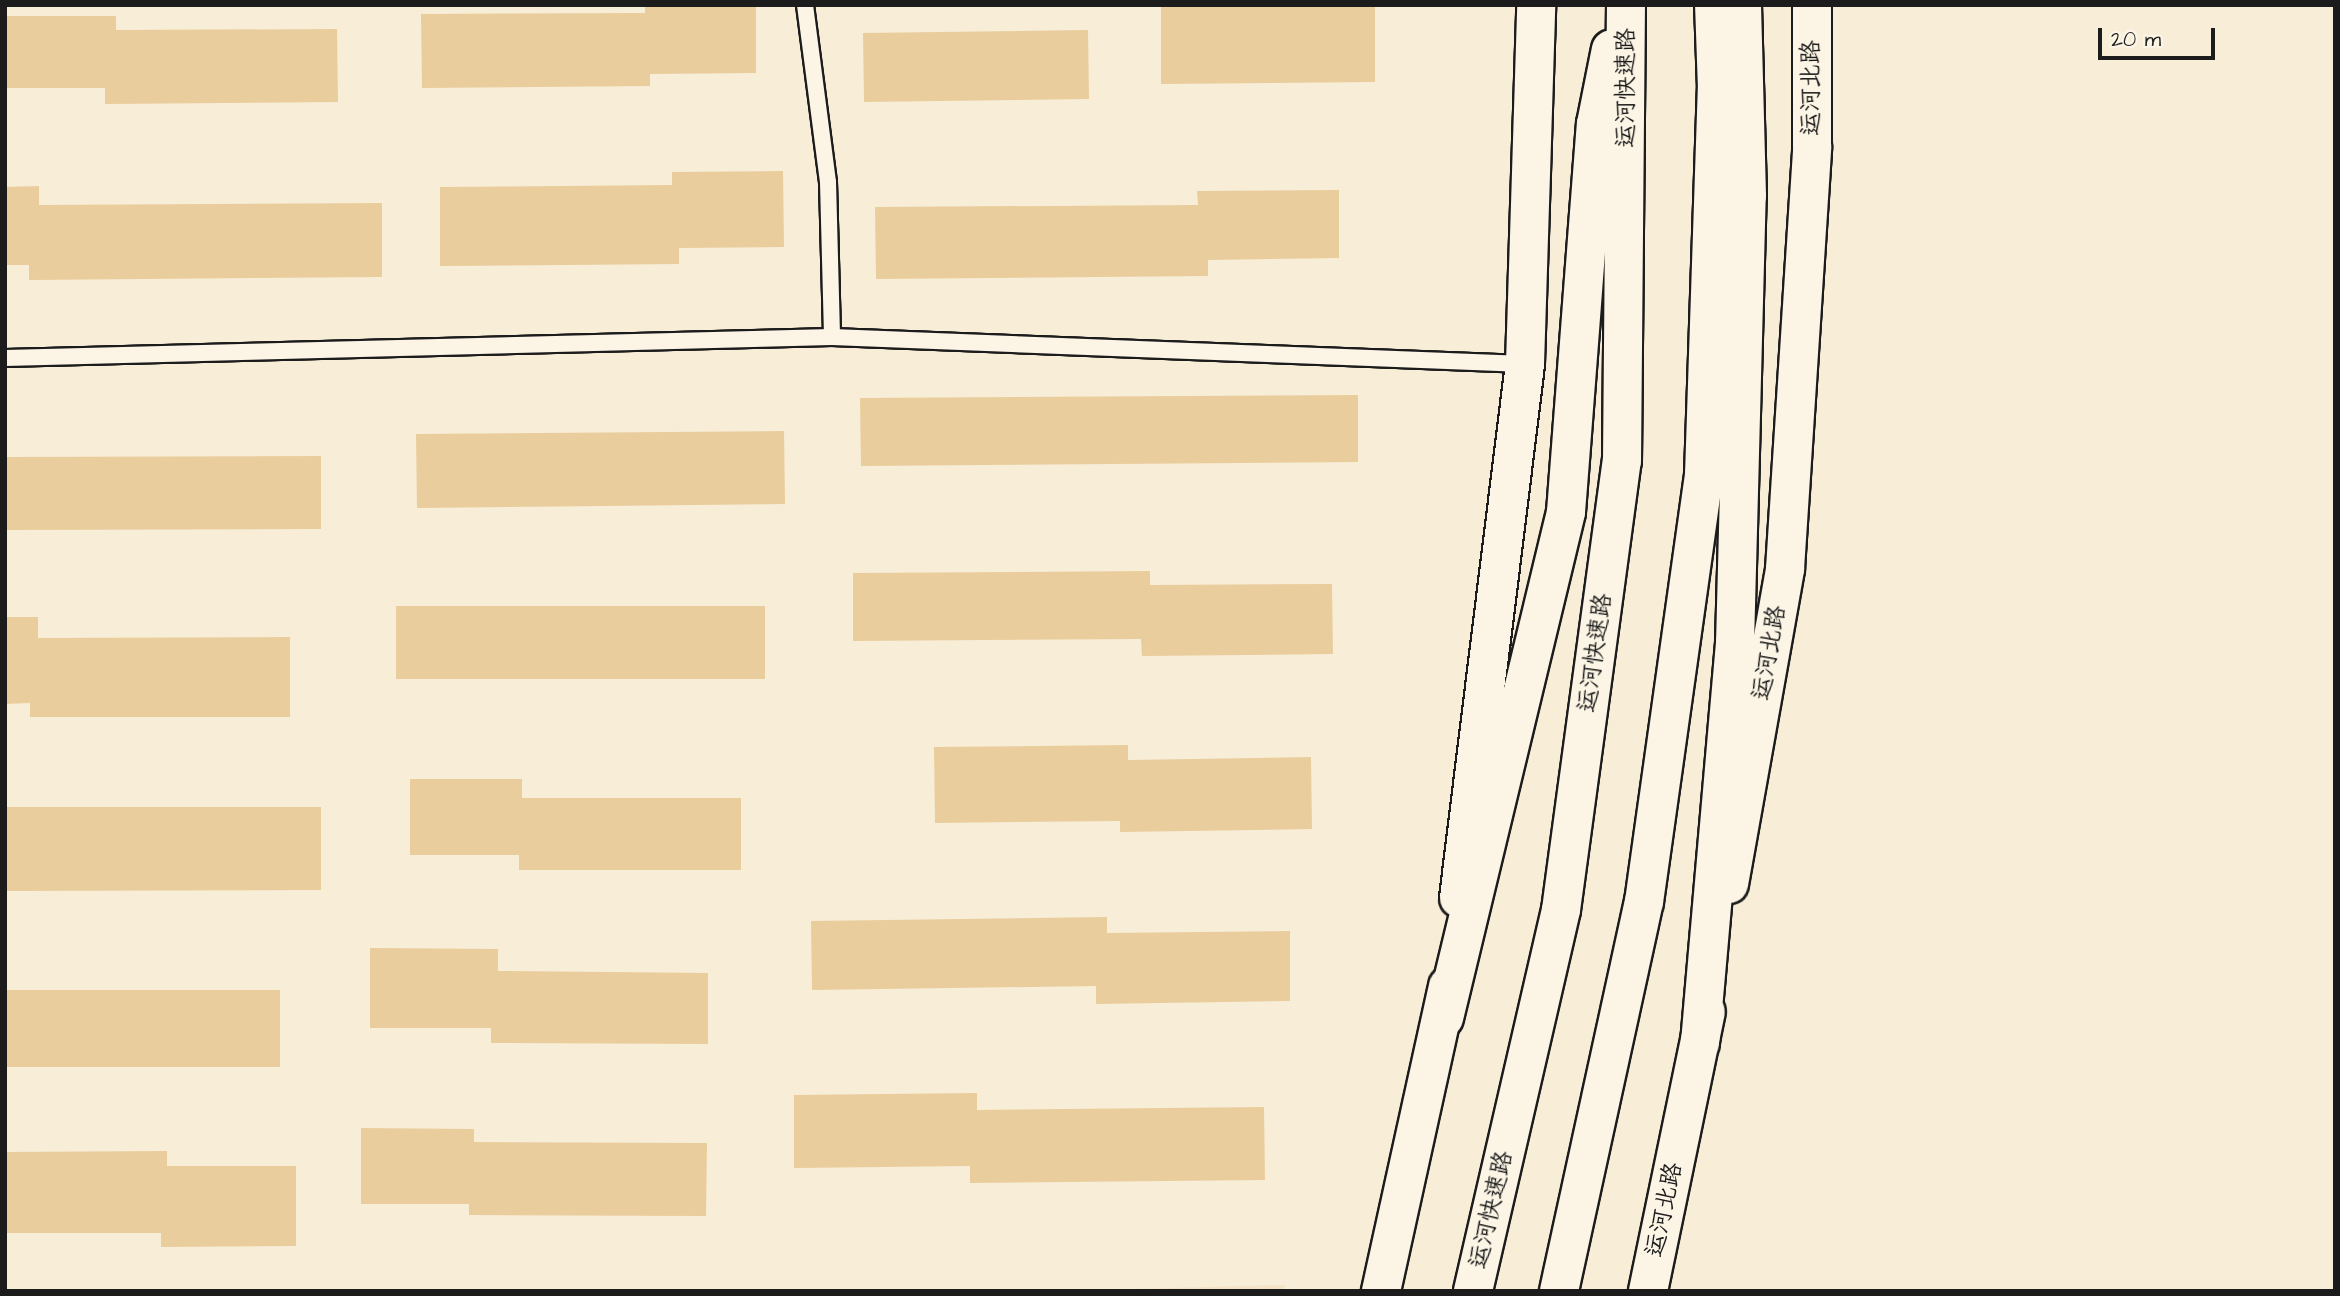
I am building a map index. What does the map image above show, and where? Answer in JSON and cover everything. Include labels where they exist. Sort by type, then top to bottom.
[{"type":"main road","points":[[1444,1018],[1525,364],[1536,5]]},
{"type":"main road","points":[[1381,1291],[1566,512],[1596,124],[1619,5]]},
{"type":"main road","name":"运河快速路","points":[[1473,1291],[1561,910],[1622,461],[1626,5]]},
{"type":"main road","points":[[1559,1291],[1644,902],[1704,475],[1717,89],[1714,5]]},
{"type":"main road","points":[[1700,1043],[1735,644],[1748,195],[1742,5]]},
{"type":"main road","name":"运河北路","points":[[1648,1291],[1700,1043],[1785,569],[1812,147],[1812,5]]},
{"type":"lane","points":[[805,5],[828,182],[832,337]]},
{"type":"lane","points":[[5,358],[832,337],[1525,364]]},
{"type":"shaded area","points":[[1285,1285],[1283,1291],[1062,1291]]},
{"type":"building","points":[[645,5],[756,5],[756,73],[650,74],[650,86],[422,88],[421,14],[645,13]]},
{"type":"building","points":[[1161,5],[1375,5],[1375,82],[1161,84]]},
{"type":"building","points":[[5,16],[116,16],[116,30],[337,29],[338,102],[105,104],[105,88],[5,88]]},
{"type":"building","points":[[1088,30],[1089,99],[864,102],[863,33]]},
{"type":"building","points":[[783,171],[784,247],[679,248],[679,264],[440,266],[440,187],[672,185],[672,172]]},
{"type":"building","points":[[39,186],[39,205],[382,203],[382,277],[29,280],[29,265],[5,265],[5,187]]},
{"type":"building","points":[[1339,190],[1339,258],[1208,260],[1208,276],[876,279],[875,207],[1198,205],[1197,191]]},
{"type":"building","points":[[1358,395],[1358,462],[861,466],[860,398]]},
{"type":"building","points":[[784,431],[785,504],[417,508],[416,434]]},
{"type":"building","points":[[321,456],[321,529],[5,530],[5,457]]},
{"type":"building","points":[[1150,571],[1150,585],[1332,584],[1333,654],[1142,656],[1141,639],[853,641],[853,573]]},
{"type":"building","points":[[396,606],[765,606],[765,679],[396,679]]},
{"type":"building","points":[[5,617],[38,617],[38,638],[290,637],[290,717],[30,717],[30,703],[5,704]]},
{"type":"building","points":[[1128,745],[1128,760],[1311,757],[1312,829],[1120,832],[1120,821],[935,823],[934,747]]},
{"type":"building","points":[[410,779],[522,779],[522,798],[741,798],[741,870],[519,870],[519,855],[410,855]]},
{"type":"building","points":[[5,807],[321,807],[321,890],[5,891]]},
{"type":"building","points":[[1107,917],[1107,933],[1290,931],[1290,1001],[1096,1004],[1096,986],[812,990],[811,921]]},
{"type":"building","points":[[370,948],[498,949],[498,971],[708,973],[708,1044],[491,1043],[491,1028],[370,1028]]},
{"type":"building","points":[[5,990],[280,990],[280,1067],[5,1067]]},
{"type":"building","points":[[977,1093],[977,1110],[1264,1107],[1265,1180],[970,1183],[970,1166],[794,1168],[794,1095]]},
{"type":"building","points":[[361,1128],[474,1129],[474,1142],[707,1143],[706,1216],[469,1215],[469,1204],[361,1204]]},
{"type":"building","points":[[167,1151],[167,1166],[296,1166],[296,1246],[161,1247],[161,1233],[5,1233],[5,1152]]}]
